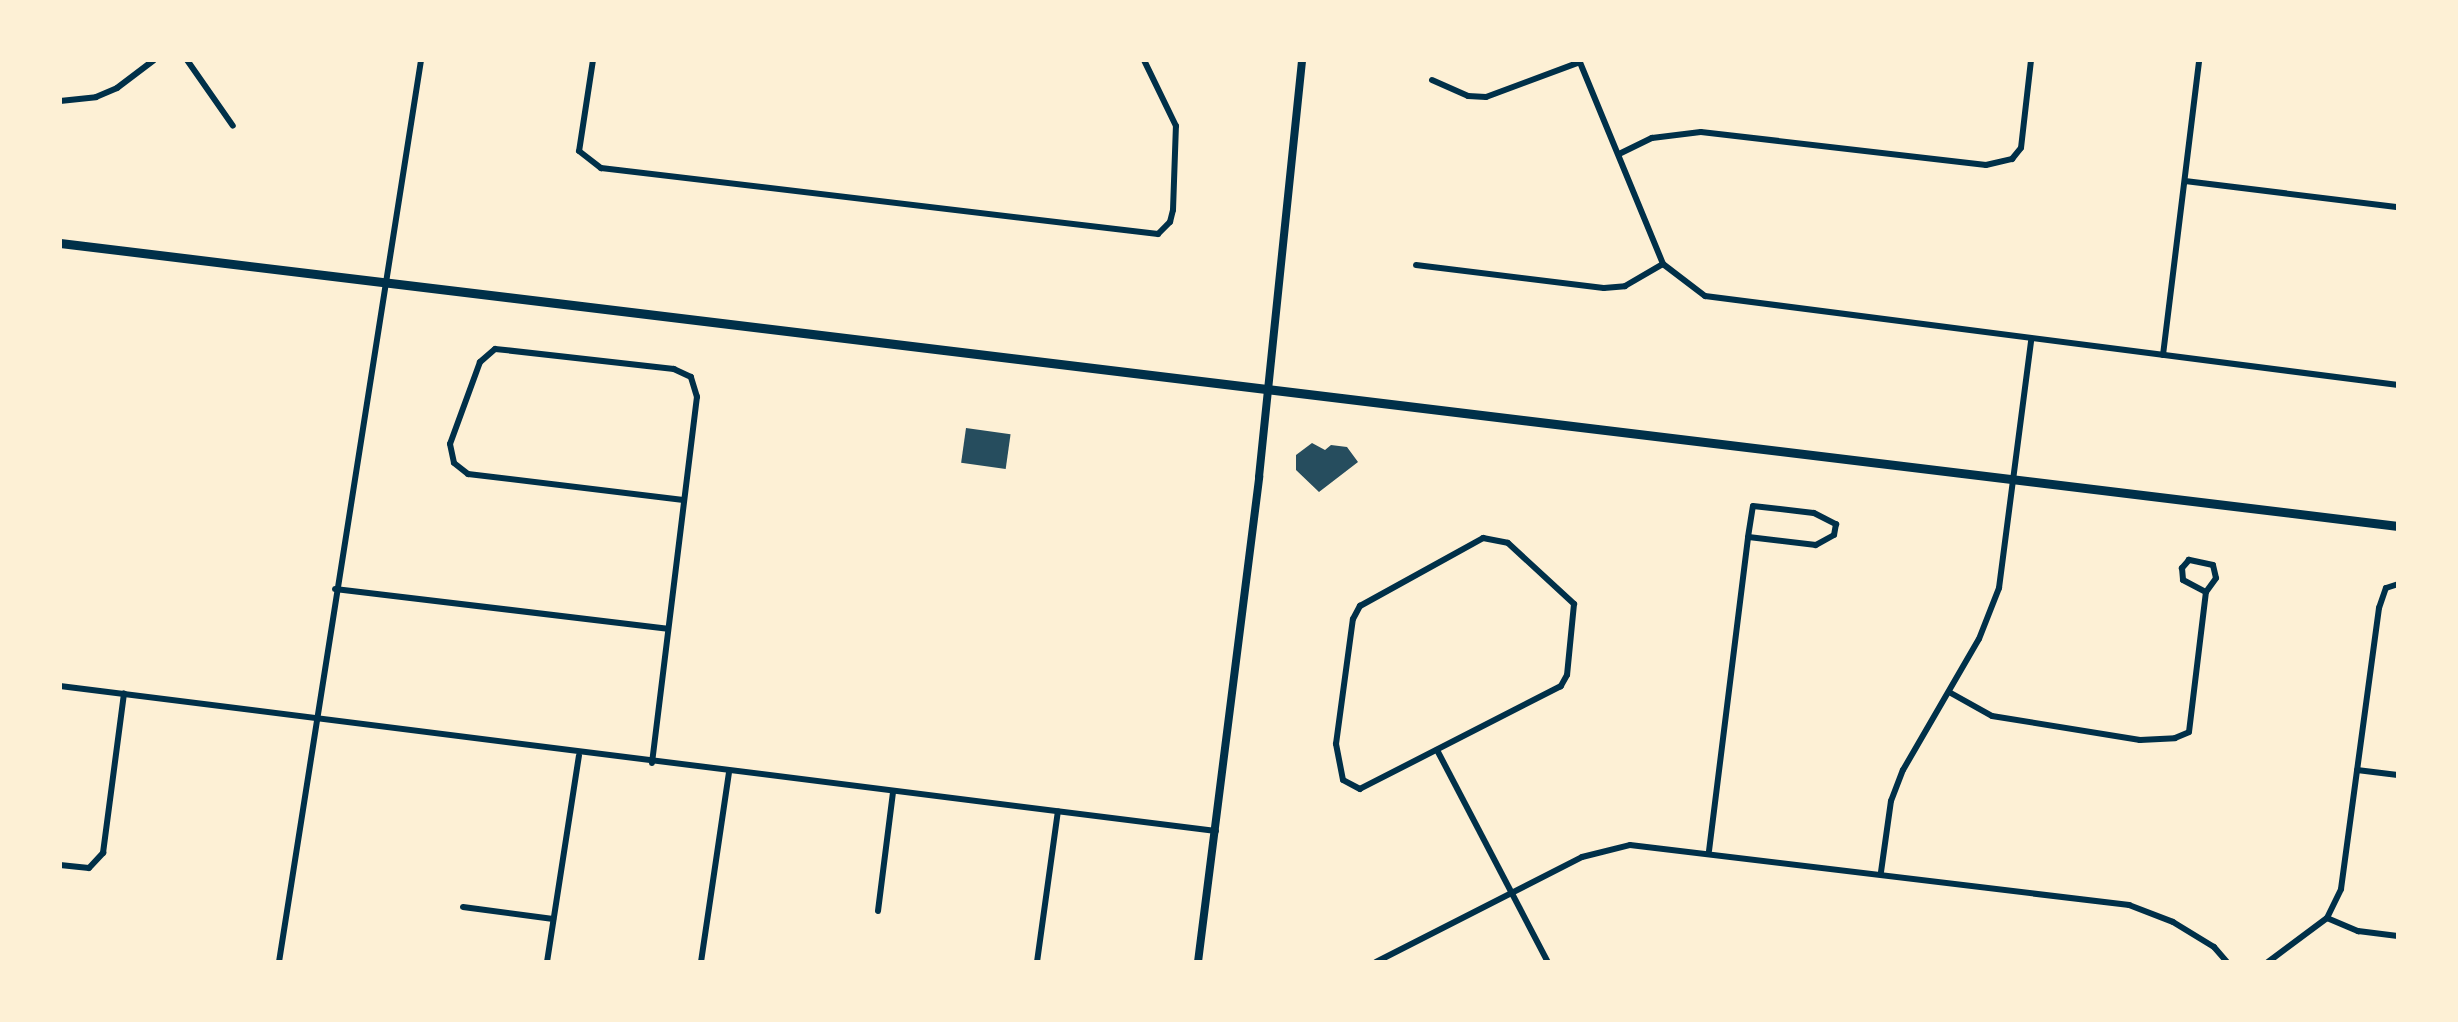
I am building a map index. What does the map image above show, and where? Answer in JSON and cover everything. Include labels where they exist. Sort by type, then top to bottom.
[{"type":"main road","points":[[60,243],[2398,526]]},
{"type":"street","points":[[60,101],[96,97],[117,88],[154,60]]},
{"type":"street","points":[[187,60],[233,126]]},
{"type":"street","points":[[279,962],[314,721],[421,60]]},
{"type":"street","points":[[593,60],[579,151],[601,168],[1158,234],[1170,222],[1173,210],[1176,126],[1144,60]]},
{"type":"street","points":[[1198,962],[1268,388],[1302,60]]},
{"type":"street","points":[[1619,154],[1652,138],[1701,132],[1986,165],[2012,159],[2021,148],[2031,60]]},
{"type":"street","points":[[2163,355],[2199,60]]},
{"type":"street","points":[[1432,80],[1468,96],[1486,97],[1580,61],[1663,264],[1687,285],[1727,302],[2398,385]]},
{"type":"street","points":[[2185,181],[2398,207]]},
{"type":"street","points":[[1416,265],[1604,288],[1625,286],[1663,264]]},
{"type":"street","points":[[1881,872],[1891,801],[1903,770],[1979,639],[1999,588],[2031,340]]},
{"type":"street","points":[[652,763],[697,397],[691,377],[674,369],[495,349],[480,362],[450,444],[454,463],[468,474],[683,500]]},
{"type":"street","points":[[1709,851],[1748,537],[1753,506],[1814,513],[1836,524],[1834,535],[1816,545],[1748,537]]},
{"type":"street","points":[[1483,538],[1495,539],[1518,552],[1574,604],[1567,675],[1561,686],[1437,750],[1360,789],[1343,780],[1336,744],[1353,619],[1360,606],[1483,538]]},
{"type":"street","points":[[1949,692],[1992,716],[2140,740],[2175,738],[2189,732],[2206,592],[2216,578],[2213,565],[2189,560],[2182,568],[2183,580],[2206,592]]},
{"type":"street","points":[[2268,962],[2327,918],[2341,889],[2379,608],[2386,588],[2398,584]]},
{"type":"street","points":[[335,589],[668,629]]},
{"type":"street","points":[[60,686],[579,755],[1216,831]]},
{"type":"street","points":[[60,865],[89,868],[103,853],[124,693]]},
{"type":"street","points":[[1437,750],[1548,962]]},
{"type":"street","points":[[547,962],[579,755]]},
{"type":"street","points":[[2357,770],[2398,775]]},
{"type":"street","points":[[701,962],[729,773]]},
{"type":"street","points":[[878,911],[893,792]]},
{"type":"street","points":[[1037,962],[1058,811]]},
{"type":"street","points":[[1376,962],[1510,893],[1605,849],[1709,851],[2129,905],[2173,922],[2214,947],[2227,962]]},
{"type":"street","points":[[463,907],[553,919]]},
{"type":"street","points":[[2327,918],[2358,931],[2398,936]]},
{"type":"building","points":[[966,428],[1011,434],[1006,469],[961,463]]},
{"type":"building","points":[[1312,443],[1325,450],[1331,445],[1347,447],[1358,462],[1319,492],[1296,470],[1296,455]]}]
